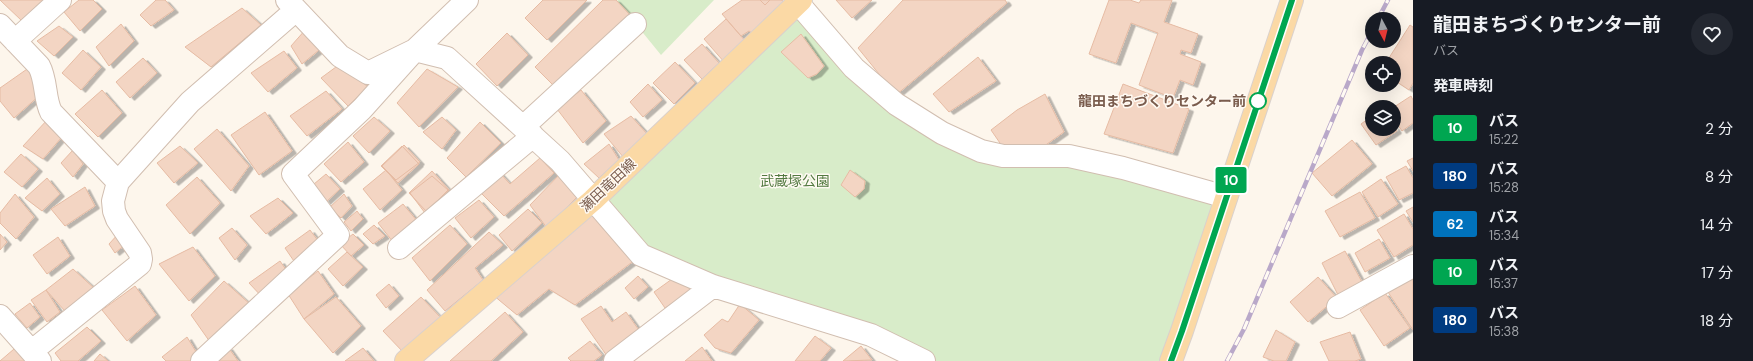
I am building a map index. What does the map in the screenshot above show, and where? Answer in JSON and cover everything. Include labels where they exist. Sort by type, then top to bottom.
[{"type":"main road","points":[[1171,361],[1292,0]]},
{"type":"main road","name":"瀬田竜田線","points":[[406,361],[422,352],[593,200],[800,1]]},
{"type":"street","points":[[15,40],[60,0]]},
{"type":"street","points":[[202,361],[338,235],[293,174],[362,109],[415,50],[467,0]]},
{"type":"street","points":[[800,1],[854,68],[896,104],[942,133],[981,151],[1003,156],[1069,156],[1124,168],[1226,197]]},
{"type":"street","points":[[0,316],[36,356],[140,264],[140,253],[117,219],[114,211],[113,201],[118,182],[190,102],[291,5],[340,56],[368,73],[415,50],[447,58],[560,161],[640,255],[713,286],[871,335],[924,361]]},
{"type":"street","points":[[399,248],[528,131],[635,24]]},
{"type":"street","points":[[0,25],[39,66],[43,73],[47,99],[51,112],[118,182]]},
{"type":"street","points":[[1338,307],[1413,266]]},
{"type":"street","points":[[615,361],[713,286]]},
{"type":"green space","points":[[714,0],[661,55],[617,1]]},
{"type":"green space","name":"武蔵塚公園","points":[[798,3],[854,68],[981,151],[1069,156],[1226,197],[1162,361],[924,361],[641,255],[593,201]]},
{"type":"building","points":[[0,0],[44,0],[22,21]]},
{"type":"building","points":[[79,0],[93,0],[102,9],[80,31],[64,12]]},
{"type":"building","points":[[156,0],[165,0],[174,10],[151,26],[140,15]]},
{"type":"building","points":[[543,0],[587,0],[547,40],[525,18]]},
{"type":"building","points":[[603,0],[616,0],[632,17],[558,90],[535,67]]},
{"type":"building","points":[[742,0],[760,0],[765,5],[770,0],[782,0],[787,8],[756,36],[749,31],[741,36],[722,14]]},
{"type":"building","points":[[760,0],[770,0],[765,5]]},
{"type":"building","points":[[836,0],[872,0],[852,18]]},
{"type":"building","points":[[903,0],[1005,0],[1007,3],[896,95],[858,48]]},
{"type":"building","points":[[1109,0],[1130,0],[1139,3],[1141,0],[1172,0],[1164,22],[1198,34],[1191,53],[1181,50],[1180,54],[1201,62],[1193,85],[1180,80],[1173,98],[1139,85],[1158,33],[1131,23],[1116,63],[1089,54]]},
{"type":"building","points":[[242,8],[261,25],[211,67],[185,47]]},
{"type":"building","points":[[726,19],[747,43],[725,63],[704,39]]},
{"type":"building","points":[[121,24],[134,41],[109,66],[96,47]]},
{"type":"building","points":[[1410,25],[1413,27],[1413,83],[1409,90],[1401,85],[1401,56],[1390,56],[1395,48],[1401,48],[1401,39]]},
{"type":"building","points":[[59,26],[73,37],[54,56],[37,41]]},
{"type":"building","points":[[306,29],[324,46],[302,64],[291,46]]},
{"type":"building","points":[[507,33],[528,55],[497,86],[476,64]]},
{"type":"building","points":[[801,34],[824,66],[817,74],[808,78],[781,52]]},
{"type":"building","points":[[702,44],[719,63],[702,79],[684,60]]},
{"type":"building","points":[[83,50],[101,67],[81,90],[62,73]]},
{"type":"building","points":[[284,51],[297,68],[268,92],[251,73]]},
{"type":"building","points":[[978,57],[996,81],[949,112],[933,94]]},
{"type":"building","points":[[143,58],[157,73],[130,98],[116,82]]},
{"type":"building","points":[[675,62],[695,83],[674,104],[653,83]]},
{"type":"building","points":[[340,64],[368,87],[348,106],[321,78]]},
{"type":"building","points":[[30,67],[40,95],[14,118],[0,101],[0,88]]},
{"type":"building","points":[[427,69],[458,87],[419,127],[397,103]]},
{"type":"building","points":[[648,84],[662,100],[643,117],[630,102]]},
{"type":"building","points":[[1123,84],[1189,109],[1173,153],[1104,134]]},
{"type":"building","points":[[102,90],[122,113],[98,137],[75,114]]},
{"type":"building","points":[[581,90],[606,121],[583,143],[557,109]]},
{"type":"building","points":[[326,91],[342,109],[307,136],[290,116]]},
{"type":"building","points":[[1045,94],[1064,132],[1033,154],[1002,146],[991,130],[1017,110]]},
{"type":"building","points":[[1411,96],[1413,100],[1413,123],[1402,131],[1401,130],[1401,102]]},
{"type":"building","points":[[265,112],[292,151],[259,175],[231,135]]},
{"type":"building","points":[[631,116],[648,135],[624,158],[604,134]]},
{"type":"building","points":[[374,117],[390,131],[369,153],[353,136]]},
{"type":"building","points":[[442,117],[456,130],[442,149],[423,132]]},
{"type":"building","points":[[48,119],[62,137],[43,159],[23,146]]},
{"type":"building","points":[[1365,121],[1365,130],[1361,124]]},
{"type":"building","points":[[480,122],[501,143],[466,177],[447,158]]},
{"type":"building","points":[[217,129],[249,166],[231,191],[194,149]]},
{"type":"building","points":[[1370,136],[1390,136],[1376,145]]},
{"type":"building","points":[[1352,140],[1372,164],[1332,196],[1312,173]]},
{"type":"building","points":[[348,142],[364,162],[341,182],[324,164]]},
{"type":"building","points":[[609,144],[619,160],[599,178],[584,164]]},
{"type":"building","points":[[404,145],[420,162],[396,180],[382,166]]},
{"type":"building","points":[[180,146],[198,163],[174,183],[157,163]]},
{"type":"building","points":[[402,146],[419,164],[398,183],[381,166]]},
{"type":"building","points":[[73,150],[83,164],[73,177],[61,163]]},
{"type":"building","points":[[21,154],[38,169],[22,187],[4,172]]},
{"type":"building","points":[[540,158],[554,173],[504,216],[480,192],[499,172],[510,184]]},
{"type":"building","points":[[1413,158],[1413,171],[1407,161]]},
{"type":"building","points":[[1406,166],[1413,178],[1413,193],[1399,200],[1386,177]]},
{"type":"building","points":[[386,170],[402,190],[380,210],[363,189]]},
{"type":"building","points":[[850,170],[865,181],[864,189],[855,197],[841,185]]},
{"type":"building","points":[[432,171],[449,190],[426,211],[409,193]]},
{"type":"building","points":[[326,174],[340,189],[326,202],[314,184]]},
{"type":"building","points":[[560,174],[578,196],[547,228],[530,205]]},
{"type":"building","points":[[432,176],[448,190],[425,213],[410,193]]},
{"type":"building","points":[[197,177],[220,203],[190,234],[166,205]]},
{"type":"building","points":[[47,178],[60,194],[42,211],[25,198]]},
{"type":"building","points":[[1381,179],[1398,204],[1378,217],[1362,192]]},
{"type":"building","points":[[85,187],[95,206],[65,226],[51,209]]},
{"type":"building","points":[[1360,192],[1375,218],[1340,237],[1325,211]]},
{"type":"building","points":[[15,194],[34,217],[16,239],[0,223],[0,213]]},
{"type":"building","points":[[344,194],[352,206],[341,218],[330,207]]},
{"type":"building","points":[[278,198],[293,213],[266,234],[250,216]]},
{"type":"building","points":[[479,200],[494,217],[471,238],[455,218]]},
{"type":"building","points":[[403,204],[418,222],[393,242],[378,223]]},
{"type":"building","points":[[1413,207],[1413,222],[1406,211]]},
{"type":"building","points":[[528,209],[542,223],[512,251],[499,235]]},
{"type":"building","points":[[357,211],[363,219],[351,231],[344,222]]},
{"type":"building","points":[[595,211],[635,260],[575,305],[549,289],[517,315],[493,295]]},
{"type":"building","points":[[1404,214],[1413,229],[1413,245],[1394,257],[1377,230]]},
{"type":"building","points":[[374,225],[385,236],[373,244],[363,234]]},
{"type":"building","points":[[450,225],[467,244],[430,281],[412,258]]},
{"type":"building","points":[[232,228],[247,245],[235,260],[219,238]]},
{"type":"building","points":[[310,230],[322,246],[298,267],[285,248]]},
{"type":"building","points":[[489,232],[503,245],[475,268],[483,280],[445,311],[427,290]]},
{"type":"building","points":[[119,233],[126,244],[115,253],[109,244]]},
{"type":"building","points":[[0,234],[7,242],[0,250]]},
{"type":"building","points":[[353,234],[364,245],[351,256],[340,244]]},
{"type":"building","points":[[58,237],[70,256],[47,274],[33,255]]},
{"type":"building","points":[[1379,239],[1390,258],[1365,272],[1355,253]]},
{"type":"building","points":[[193,247],[215,276],[189,301],[159,264]]},
{"type":"building","points":[[1345,251],[1362,282],[1338,295],[1322,263]]},
{"type":"building","points":[[347,252],[363,267],[343,286],[328,269]]},
{"type":"building","points":[[280,261],[289,274],[264,299],[249,283]]},
{"type":"building","points":[[73,269],[95,289],[65,311],[46,290]]},
{"type":"building","points":[[318,271],[334,294],[304,319],[288,294]]},
{"type":"building","points":[[679,274],[691,291],[665,308],[654,292]]},
{"type":"building","points":[[638,276],[648,287],[634,299],[625,288]]},
{"type":"building","points":[[1413,276],[1413,330],[1388,292]]},
{"type":"building","points":[[1318,277],[1337,298],[1308,322],[1290,302]]},
{"type":"building","points":[[224,281],[251,305],[210,342],[191,315]]},
{"type":"building","points":[[389,284],[399,296],[386,308],[376,295]]},
{"type":"building","points":[[135,286],[156,315],[127,341],[102,310]]},
{"type":"building","points":[[46,290],[60,312],[47,322],[31,300]]},
{"type":"building","points":[[1385,293],[1410,328],[1384,346],[1360,310]]},
{"type":"building","points":[[336,297],[361,326],[333,353],[304,319]]},
{"type":"building","points":[[421,297],[441,318],[404,353],[383,331]]},
{"type":"building","points":[[30,303],[40,317],[27,328],[15,314]]},
{"type":"building","points":[[740,304],[759,320],[731,353],[715,348],[704,335],[722,319],[728,322]]},
{"type":"building","points":[[601,306],[612,322],[626,312],[641,333],[607,356],[581,319]]},
{"type":"building","points":[[505,312],[523,332],[491,361],[450,361]]},
{"type":"building","points":[[87,327],[101,341],[78,361],[61,361],[55,353]]},
{"type":"building","points":[[1276,330],[1295,342],[1286,361],[1274,361],[1263,357]]},
{"type":"building","points":[[1350,332],[1361,359],[1355,361],[1329,361],[1320,342]]},
{"type":"building","points":[[815,336],[831,348],[820,361],[795,361]]},
{"type":"building","points":[[187,337],[198,355],[191,361],[166,361],[162,357]]},
{"type":"building","points":[[590,341],[602,355],[594,361],[571,361],[568,358]]},
{"type":"building","points":[[861,346],[872,360],[843,361]]},
{"type":"building","points":[[228,347],[238,361],[210,361]]},
{"type":"building","points":[[702,347],[712,361],[685,361]]},
{"type":"building","points":[[363,348],[374,361],[345,361]]},
{"type":"building","points":[[14,349],[27,361],[0,361]]},
{"type":"building","points":[[100,354],[108,361],[94,361]]},
{"type":"railway","points":[[1382,12],[1388,0]]},
{"type":"railway","points":[[1227,361],[1244,329],[1365,44]]},
{"type":"bus line","name":"10","points":[[1171,361],[1292,0]]},
{"type":"place","name":"龍田まちづくりセンター前","points":[[1258,101]]}]
